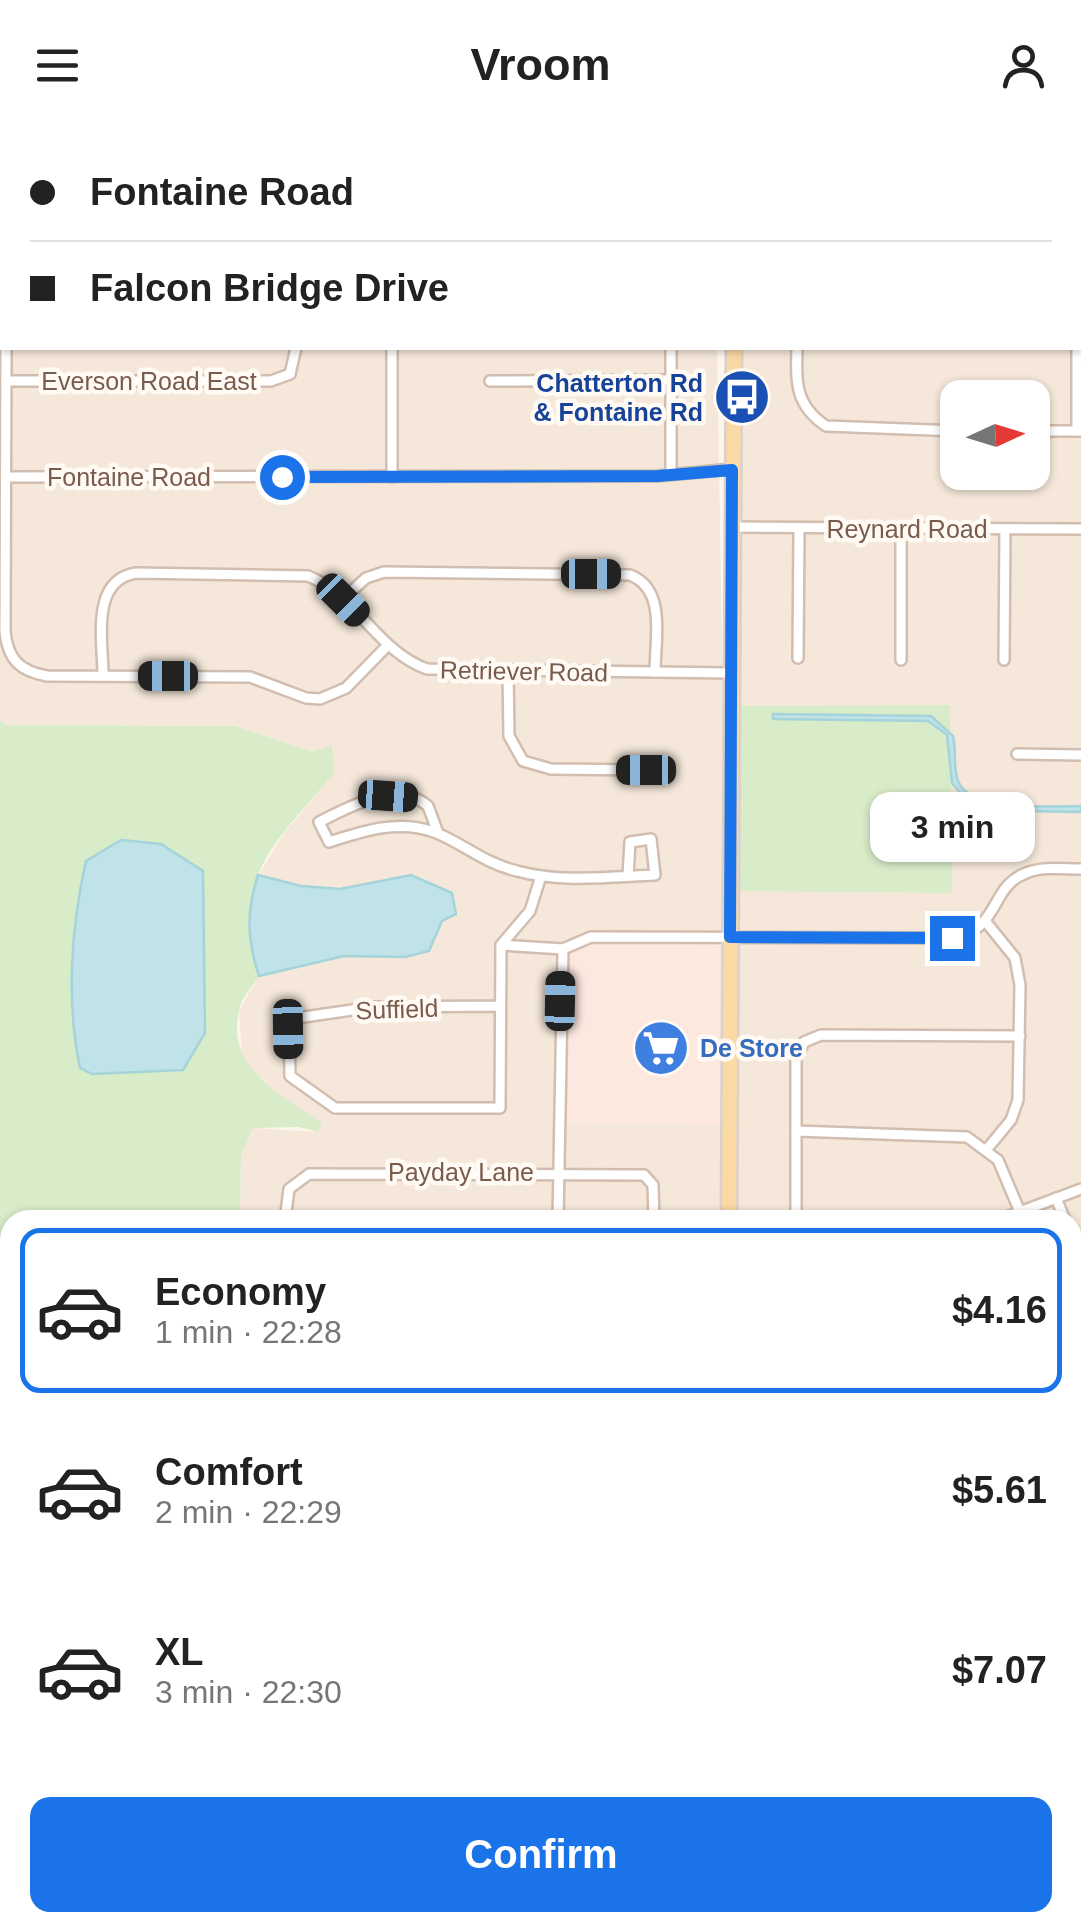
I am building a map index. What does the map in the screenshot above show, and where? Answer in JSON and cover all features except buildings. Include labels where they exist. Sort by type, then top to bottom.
[{"type":"main road","points":[[730,1210],[734,350]]},
{"type":"street","points":[[6,350],[5,632],[17,665],[47,676],[250,677],[306,698],[327,698],[346,688],[388,645]]},
{"type":"street","name":"Everson Road East","points":[[6,381],[271,381],[293,378],[296,350]]},
{"type":"street","points":[[392,350],[392,477]]},
{"type":"street","points":[[671,350],[671,474]]},
{"type":"street","points":[[797,350],[798,393],[810,415],[826,426],[846,430],[940,431]]},
{"type":"street","points":[[1050,431],[1079,431],[1077,350]]},
{"type":"street","points":[[490,381],[671,380]]},
{"type":"street","name":"Fontaine Road","points":[[6,477],[392,477],[732,470]]},
{"type":"street","name":"Reynard Road","points":[[732,527],[1081,530]]},
{"type":"street","points":[[798,658],[799,528]]},
{"type":"street","points":[[901,660],[902,529]]},
{"type":"street","points":[[1004,660],[1005,529]]},
{"type":"street","points":[[343,600],[366,578],[384,572],[625,574],[646,584],[656,604],[655,672]]},
{"type":"street","name":"Retriever Road","points":[[103,676],[103,606],[113,582],[136,573],[292,573],[320,580],[388,645],[427,669],[731,673]]},
{"type":"street","points":[[646,584],[656,576]]},
{"type":"street","points":[[508,671],[508,736],[523,761],[544,769],[646,770]]},
{"type":"street","points":[[1017,754],[1081,755]]},
{"type":"street","points":[[438,833],[428,806],[414,798],[376,796],[319,822],[329,842],[388,826],[438,833],[481,859],[540,876],[628,876],[655,876],[651,838],[630,842],[628,876]]},
{"type":"street","points":[[501,945],[563,950],[591,937],[952,938],[986,922],[1008,878],[1033,871],[1081,869]]},
{"type":"street","points":[[500,1006],[501,945],[530,911],[540,876]]},
{"type":"street","points":[[986,922],[1015,958],[1020,1036],[1015,1111],[987,1149]]},
{"type":"street","points":[[558,1210],[563,950]]},
{"type":"street","name":"Suffield","points":[[500,1006],[500,1108],[335,1108],[290,1076],[288,1029],[297,1018],[373,1007],[500,1006]]},
{"type":"street","points":[[796,1210],[796,1059],[804,1042],[822,1034],[1020,1036]]},
{"type":"street","points":[[796,1131],[955,1133],[987,1149],[1001,1166],[1019,1210]]},
{"type":"street","name":"Payday Lane","points":[[286,1210],[289,1189],[309,1174],[558,1172],[639,1173],[653,1185],[654,1210]]},
{"type":"street","points":[[1025,1210],[1081,1189]]},
{"type":"street","points":[[1056,1198],[1061,1210]]},
{"type":"shaded area","points":[[0,350],[717,350],[727,932],[586,931],[555,959],[553,1122],[723,1125],[722,1210],[240,1210],[241,1156],[253,1128],[317,1132],[259,1081],[242,1056],[239,1010],[259,976],[344,956],[405,957],[432,936],[442,921],[389,878],[340,889],[301,886],[258,875],[285,832],[334,774],[313,753],[235,726],[7,725],[0,720]]},
{"type":"shaded area","points":[[743,350],[1081,350],[1081,1210],[736,1210],[738,891],[952,892],[737,706]]},
{"type":"shaded area","points":[[586,931],[727,932],[723,1125],[553,1122],[555,959],[568,939]]},
{"type":"green space","points":[[950,705],[952,893],[738,891],[737,706]]},
{"type":"green space","points":[[0,720],[7,725],[235,726],[313,752],[332,745],[334,774],[276,842],[254,888],[249,914],[259,976],[240,1006],[237,1031],[249,1065],[261,1078],[322,1123],[318,1132],[299,1127],[253,1128],[241,1156],[240,1210],[0,1210]],"holes":[[[203,871],[201,919],[73,1035]]]},
{"type":"water","points":[[773,714],[931,716],[953,736],[957,778],[967,793],[1014,806],[1081,806],[1081,812],[1021,811],[969,803],[952,783],[947,735],[928,721],[773,719]]},
{"type":"water","points":[[121,840],[161,844],[203,871],[205,1033],[183,1070],[92,1074],[80,1068],[72,990],[81,886],[86,861]]},
{"type":"water","points":[[258,875],[301,886],[340,889],[411,875],[452,893],[456,914],[442,921],[429,951],[405,957],[344,956],[259,976],[250,926]]},
{"type":"place","name":"Chatterton Rd & Fontaine Rd","points":[[742,397]]},
{"type":"place","name":"De Store","points":[[661,1048]]},
{"type":"route","points":[[282,477],[658,476],[704,469],[732,470],[730,937],[952,938]]}]
